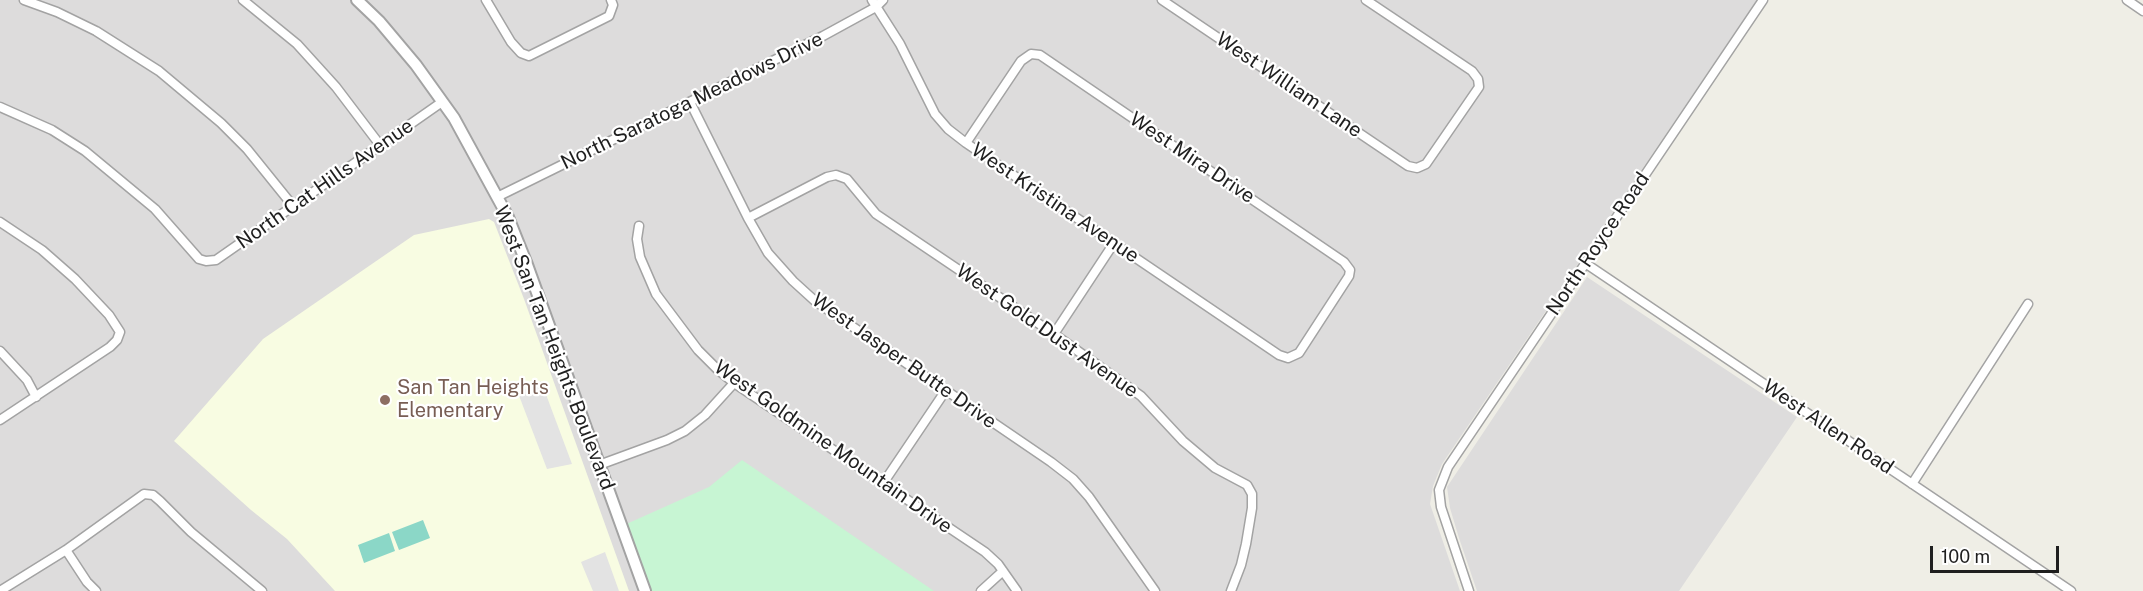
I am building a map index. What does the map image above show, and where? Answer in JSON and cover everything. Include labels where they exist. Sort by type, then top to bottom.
[{"type":"street","points":[[24,0],[57,12],[96,31],[159,71],[221,123],[247,149],[293,206]]},
{"type":"street","points":[[243,0],[297,44],[336,87],[380,145]]},
{"type":"street","name":"West San Tan Heights Boulevard","points":[[357,0],[379,21],[416,65],[477,157],[497,196],[526,262],[645,591]]},
{"type":"street","points":[[486,0],[511,42],[520,53],[529,56],[609,16],[612,3]]},
{"type":"street","name":"North Saratoga Meadows Drive","points":[[497,196],[823,36],[874,3],[883,0]]},
{"type":"street","name":"West William Lane","points":[[1162,0],[1408,166],[1417,168],[1426,164],[1479,87],[1478,79],[1472,71],[1366,0]]},
{"type":"street","name":"North Royce Road","points":[[1469,591],[1441,507],[1439,490],[1448,467],[1764,0]]},
{"type":"street","points":[[2127,0],[2143,11]]},
{"type":"street","name":"West Kristina Avenue","points":[[874,3],[900,44],[934,114],[948,129],[1279,355],[1288,357]]},
{"type":"street","name":"West Mira Drive","points":[[966,143],[1021,61],[1030,54],[1040,55],[1344,262],[1350,270],[1349,276],[1299,353],[1288,357]]},
{"type":"street","name":"North Cat Hills Avenue","points":[[0,107],[51,130],[85,151],[155,209],[199,259],[206,261],[216,260],[442,102]]},
{"type":"street","name":"West Jasper Butte Drive","points":[[690,102],[768,253],[793,281],[815,301],[1073,479],[1089,497],[1155,591]]},
{"type":"street","name":"West Gold Dust Avenue","points":[[748,218],[827,177],[836,175],[847,179],[876,214],[1054,334],[1141,396],[1183,441],[1215,468],[1247,485],[1252,494],[1246,544],[1241,566],[1231,591]]},
{"type":"street","points":[[0,222],[42,250],[75,279],[109,315],[120,332],[117,340],[110,347],[0,420]]},
{"type":"street","name":"West Goldmine Mountain Drive","points":[[639,226],[637,239],[640,257],[656,294],[698,350],[734,383],[985,552],[1003,571],[1017,591]]},
{"type":"street","points":[[1054,334],[1114,243]]},
{"type":"street","name":"West Allen Road","points":[[1585,263],[2071,591]]},
{"type":"street","points":[[1912,484],[2028,304]]},
{"type":"street","points":[[0,351],[27,380],[36,397]]},
{"type":"street","points":[[599,465],[686,431],[705,415],[734,383]]},
{"type":"street","points":[[884,482],[946,390]]},
{"type":"street","points":[[0,591],[66,550],[144,494],[153,495],[191,532],[262,591]]},
{"type":"street","points":[[66,550],[87,582],[96,591]]},
{"type":"street","points":[[981,591],[1003,571]]},
{"type":"shaded area","points":[[0,0],[1757,0],[1442,464],[1433,486],[1430,504],[1460,591],[0,591]]},
{"type":"shaded area","name":"San Tan Heights Elementary","points":[[489,219],[494,222],[524,299],[629,591],[335,591],[287,539],[174,441],[263,339],[414,235]]},
{"type":"shaded area","points":[[1587,277],[1797,417],[1679,591],[1477,591],[1450,508],[1447,487]]},
{"type":"shaded area","points":[[541,381],[572,464],[547,469],[518,393]]},
{"type":"shaded area","points":[[423,520],[430,538],[399,550],[392,532]]},
{"type":"shaded area","points":[[389,533],[395,551],[364,563],[358,545]]},
{"type":"shaded area","points":[[605,552],[619,591],[593,591],[581,562]]},
{"type":"green space","points":[[742,460],[934,591],[645,591],[622,526],[709,487]]},
{"type":"place","name":"San Tan Heights Elementary","points":[[385,400]]}]
